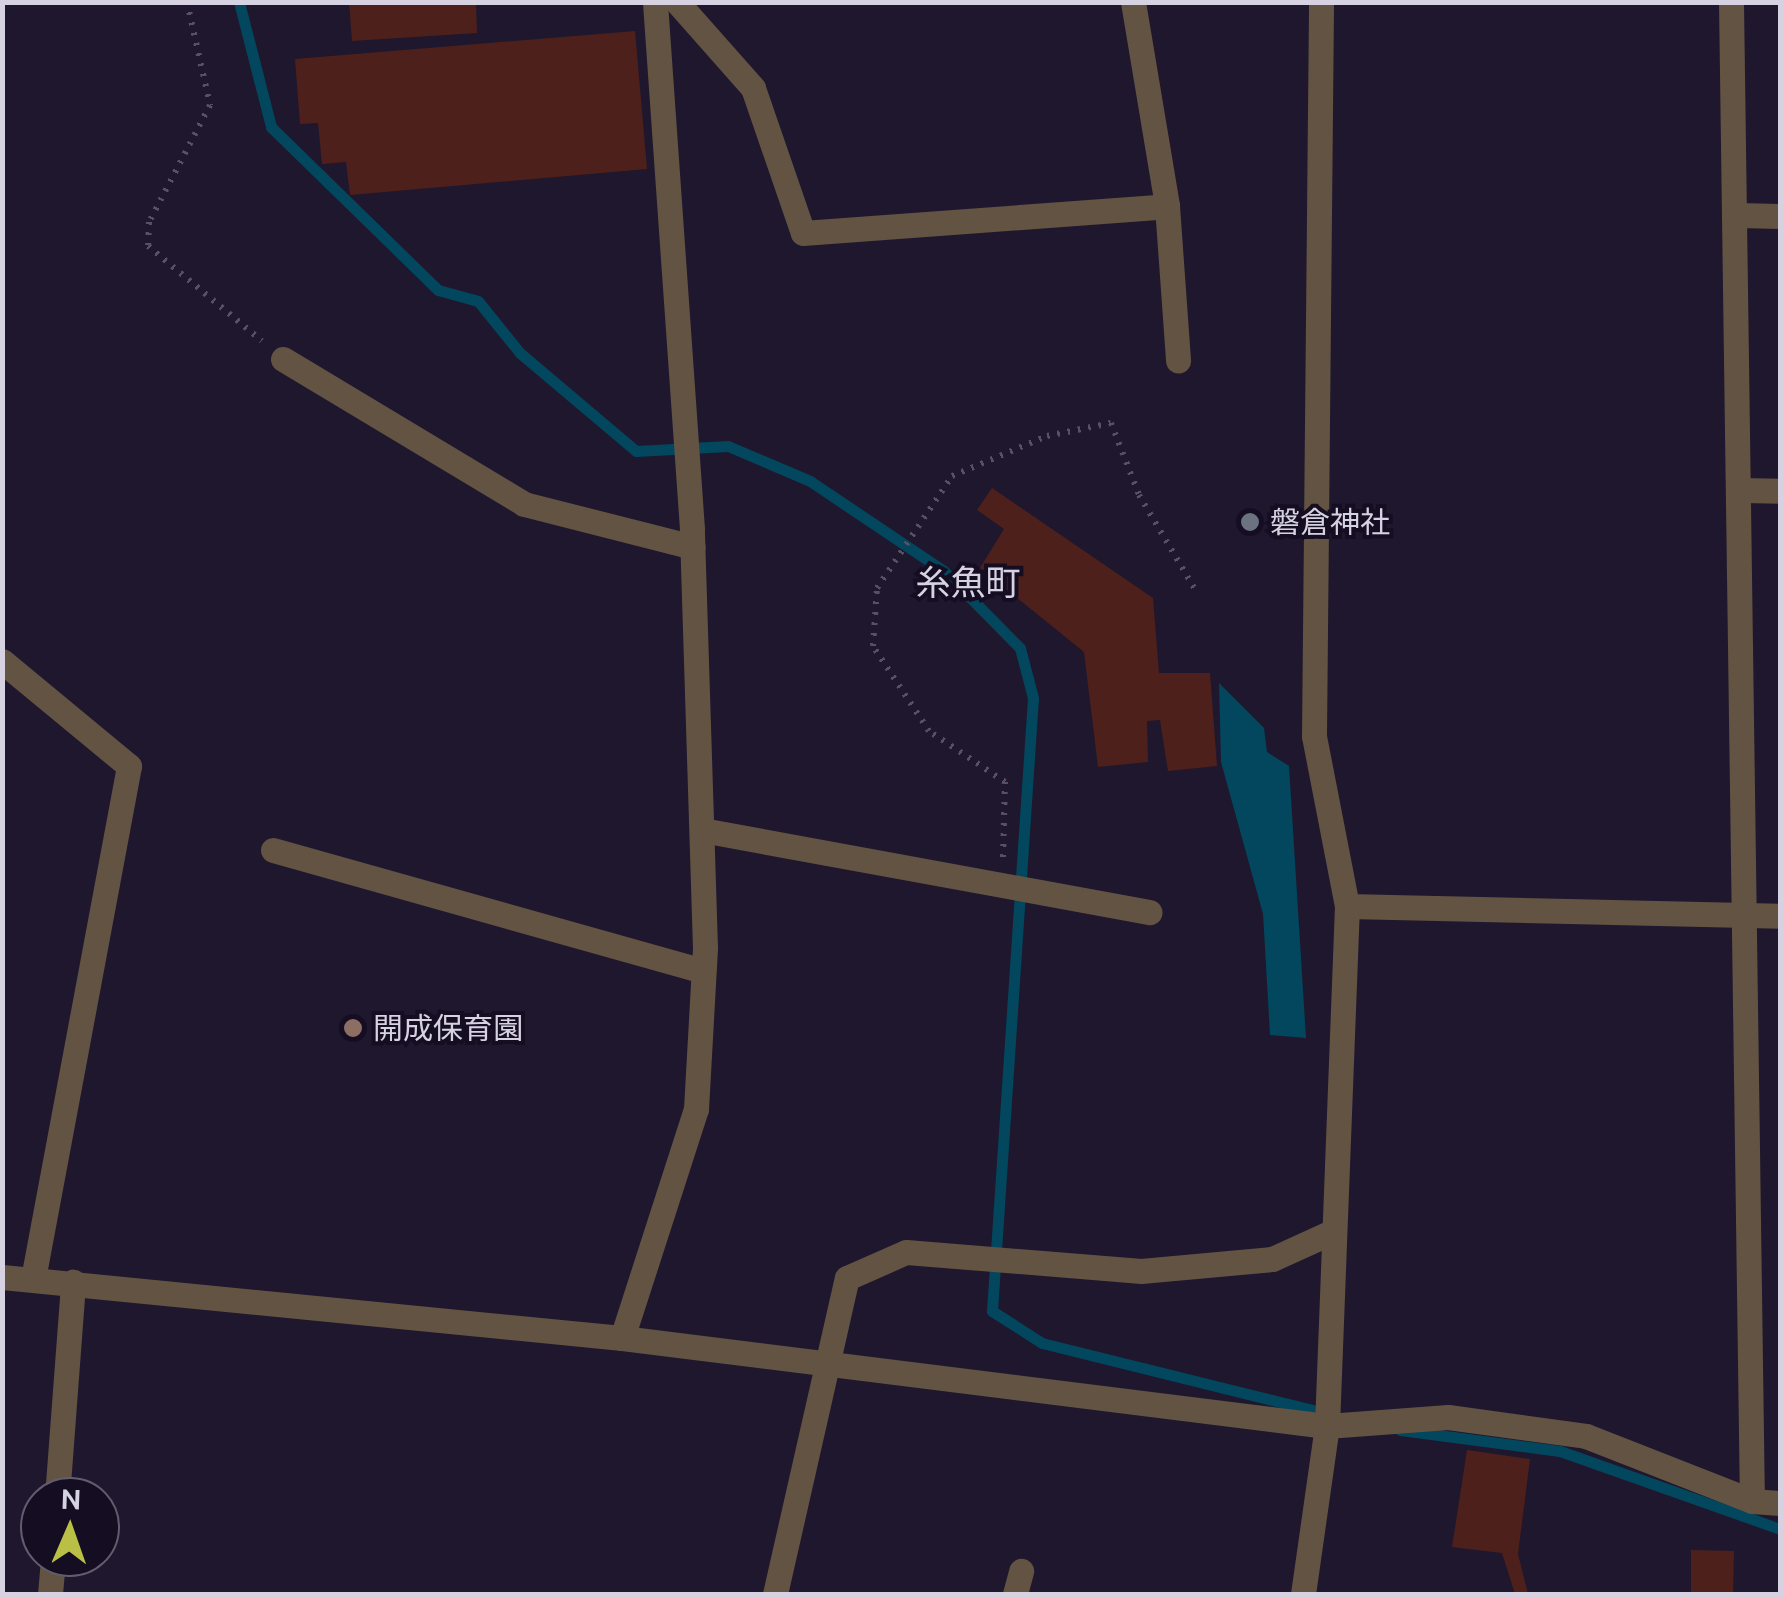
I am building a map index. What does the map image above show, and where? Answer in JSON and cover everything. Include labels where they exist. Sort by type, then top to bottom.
[{"type":"street","points":[[622,1338],[696,1109],[703,970],[693,547],[655,2]]},
{"type":"street","points":[[677,2],[753,88],[803,233],[1168,206]]},
{"type":"street","points":[[1133,2],[1168,206],[1178,361]]},
{"type":"street","points":[[1303,1594],[1327,1426],[1347,906],[1314,736],[1321,2]]},
{"type":"street","points":[[1731,2],[1741,490],[1752,1501]]},
{"type":"street","points":[[1737,215],[1780,216]]},
{"type":"street","points":[[283,359],[524,504],[693,547]]},
{"type":"street","points":[[1741,490],[1780,490]]},
{"type":"street","points":[[2,661],[129,766],[33,1279]]},
{"type":"street","points":[[702,830],[1150,912]]},
{"type":"street","points":[[272,850],[703,970]]},
{"type":"street","points":[[1347,906],[1780,916]]},
{"type":"street","points":[[775,1594],[847,1278],[879,1258],[906,1252],[1140,1271],[1272,1258],[1334,1231]]},
{"type":"street","points":[[2,1277],[622,1338],[1327,1426],[1448,1417],[1586,1436],[1752,1501],[1780,1503]]},
{"type":"street","points":[[58,1477],[73,1282]]},
{"type":"path","points":[[187,2],[210,105],[149,222],[148,246],[283,359]]},
{"type":"path","points":[[1002,886],[1005,782],[929,731],[899,694],[874,646],[878,588],[952,476],[1048,436],[1110,422],[1196,591]]},
{"type":"water","points":[[1219,683],[1264,728],[1267,752],[1289,766],[1306,1038],[1270,1035],[1263,914],[1221,762]]},
{"type":"building","points":[[349,2],[476,2],[477,33],[352,41]]},
{"type":"building","points":[[635,31],[647,169],[350,195],[346,162],[322,164],[318,123],[300,124],[295,59]]},
{"type":"building","points":[[992,488],[1153,598],[1159,673],[1210,673],[1217,766],[1168,771],[1160,720],[1147,721],[1148,762],[1098,767],[1084,652],[980,568],[1004,529],[977,510]]},
{"type":"building","points":[[1467,1450],[1530,1459],[1518,1554],[1528,1594],[1515,1594],[1502,1553],[1452,1547]]},
{"type":"building","points":[[1691,1550],[1734,1551],[1733,1594],[1691,1594]]},
{"type":"waterway","points":[[239,2],[271,127],[438,290],[478,301],[520,353],[636,451],[728,446],[810,481],[944,571],[1020,648],[1033,698],[992,1311],[1042,1343],[1328,1414]]},
{"type":"waterway","points":[[1400,1430],[1560,1451],[1780,1529]]},
{"type":"place","name":"磐倉神社","points":[[1250,522]]},
{"type":"place","name":"開成保育園","points":[[353,1028]]},
{"type":"district","name":"糸魚町","points":[[968,582]]}]
